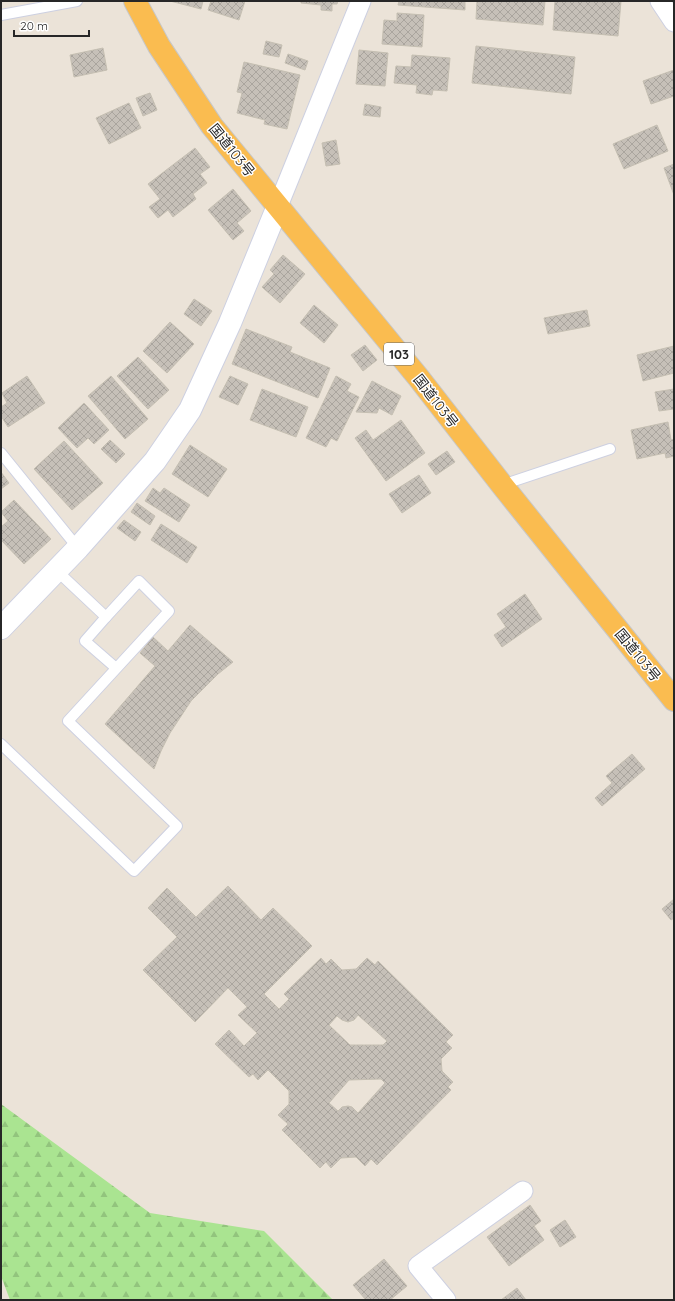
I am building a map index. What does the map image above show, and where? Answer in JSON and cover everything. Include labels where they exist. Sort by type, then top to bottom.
[{"type":"highway","name":"国道103号","points":[[135,1],[159,46],[212,126],[418,377],[502,485],[674,700]]},
{"type":"street","points":[[1,628],[78,548],[155,461],[190,410],[230,322],[361,1]]},
{"type":"street","points":[[660,1],[674,22]]},
{"type":"street","points":[[446,1300],[418,1266],[523,1191]]},
{"type":"lane","points":[[1,15],[77,1]]},
{"type":"lane","points":[[502,485],[610,449]]},
{"type":"lane","points":[[1,453],[78,548]]},
{"type":"lane","points":[[56,570],[106,617]]},
{"type":"lane","points":[[1,744],[134,871],[177,826],[68,721],[169,611],[139,581],[85,641],[116,668]]},
{"type":"green space","points":[[1,1104],[150,1213],[264,1231],[333,1300],[10,1300],[1,1276]]},
{"type":"building","points":[[170,1],[203,1],[201,9]]},
{"type":"building","points":[[211,1],[245,1],[239,20],[208,10]]},
{"type":"building","points":[[301,1],[338,1],[337,4],[332,4],[332,11],[321,10],[321,5],[301,3]]},
{"type":"building","points":[[399,1],[465,1],[465,10],[398,5]]},
{"type":"building","points":[[477,1],[545,1],[543,25],[476,19]]},
{"type":"building","points":[[555,1],[621,1],[618,36],[553,30]]},
{"type":"building","points":[[397,13],[424,15],[422,47],[382,44],[384,20],[397,21]]},
{"type":"building","points":[[266,41],[282,45],[279,57],[263,54]]},
{"type":"building","points":[[476,46],[575,57],[571,94],[472,83]]},
{"type":"building","points":[[103,48],[107,70],[74,77],[70,55]]},
{"type":"building","points":[[359,50],[388,53],[385,86],[356,84]]},
{"type":"building","points":[[288,54],[308,61],[305,70],[285,63]]},
{"type":"building","points":[[412,55],[450,58],[447,91],[433,90],[432,95],[416,93],[417,85],[394,83],[396,66],[411,67]]},
{"type":"building","points":[[244,62],[300,75],[287,129],[264,124],[265,120],[237,113],[242,93],[237,92]]},
{"type":"building","points":[[674,70],[674,96],[651,104],[643,81]]},
{"type":"building","points":[[150,93],[157,110],[143,116],[136,98]]},
{"type":"building","points":[[129,103],[141,128],[109,144],[96,118]]},
{"type":"building","points":[[365,104],[381,107],[380,117],[363,115]]},
{"type":"building","points":[[657,125],[668,151],[624,169],[613,144]]},
{"type":"building","points":[[336,140],[340,164],[326,166],[322,143]]},
{"type":"building","points":[[195,148],[210,167],[200,174],[207,183],[193,194],[196,199],[173,217],[168,210],[158,218],[149,207],[160,199],[148,184]]},
{"type":"building","points":[[674,164],[674,195],[664,168]]},
{"type":"building","points":[[233,189],[251,211],[237,223],[244,231],[233,240],[208,210]]},
{"type":"building","points":[[283,255],[305,274],[280,303],[262,287],[274,274],[270,270]]},
{"type":"building","points":[[194,299],[212,311],[201,326],[184,314]]},
{"type":"building","points":[[314,305],[338,325],[324,343],[300,323]]},
{"type":"building","points":[[587,310],[590,326],[548,334],[544,318]]},
{"type":"building","points":[[170,322],[194,344],[167,373],[143,351]]},
{"type":"building","points":[[246,329],[292,347],[290,352],[330,368],[318,398],[232,364]]},
{"type":"building","points":[[365,345],[377,360],[363,371],[351,355]]},
{"type":"building","points":[[674,346],[674,373],[643,381],[637,355]]},
{"type":"building","points":[[138,357],[169,390],[148,409],[117,376]]},
{"type":"building","points":[[27,376],[45,403],[8,427],[1,416],[1,407],[7,403],[2,393]]},
{"type":"building","points":[[111,376],[148,419],[125,439],[88,396]]},
{"type":"building","points":[[230,376],[248,384],[238,405],[219,397]]},
{"type":"building","points":[[336,376],[351,384],[347,391],[359,397],[337,441],[331,438],[326,447],[306,438]]},
{"type":"building","points":[[372,381],[401,396],[392,415],[379,408],[377,413],[356,412]]},
{"type":"building","points":[[262,389],[308,407],[296,437],[250,420]]},
{"type":"building","points":[[674,389],[674,409],[659,411],[655,392]]},
{"type":"building","points":[[84,403],[109,430],[94,444],[88,438],[77,448],[58,428]]},
{"type":"building","points":[[401,420],[425,453],[386,481],[355,438],[366,430],[373,440]]},
{"type":"building","points":[[668,422],[671,440],[674,439],[674,456],[666,458],[665,453],[637,459],[631,430]]},
{"type":"building","points":[[110,440],[125,454],[116,463],[101,449]]},
{"type":"building","points":[[64,441],[103,483],[72,510],[34,469]]},
{"type":"building","points":[[190,445],[227,469],[208,497],[172,474]]},
{"type":"building","points":[[447,451],[455,462],[436,475],[428,464]]},
{"type":"building","points":[[1,472],[9,483],[1,489]]},
{"type":"building","points":[[419,475],[431,493],[402,513],[389,494]]},
{"type":"building","points":[[153,488],[160,493],[164,488],[190,505],[179,522],[145,501]]},
{"type":"building","points":[[14,500],[51,539],[24,564],[1,540],[1,527],[8,521],[1,512]]},
{"type":"building","points":[[137,503],[155,516],[150,525],[131,512]]},
{"type":"building","points":[[124,520],[141,532],[135,541],[117,528]]},
{"type":"building","points":[[161,524],[197,547],[187,563],[151,540]]},
{"type":"building","points":[[525,594],[542,619],[502,647],[494,635],[506,627],[497,614]]},
{"type":"building","points":[[190,625],[233,662],[218,674],[191,701],[170,733],[154,769],[105,724],[155,666],[140,653],[153,637],[168,651]]},
{"type":"building","points":[[632,754],[645,769],[602,806],[595,798],[612,783],[606,776]]},
{"type":"building","points":[[228,886],[261,920],[273,908],[312,946],[264,994],[279,1009],[289,999],[284,994],[321,958],[326,964],[331,959],[342,970],[356,969],[367,958],[375,965],[378,961],[453,1035],[446,1042],[452,1048],[441,1059],[442,1071],[453,1082],[448,1087],[451,1090],[377,1165],[371,1159],[365,1166],[356,1157],[341,1158],[331,1168],[326,1162],[320,1168],[282,1130],[288,1124],[278,1115],[289,1104],[289,1091],[268,1070],[258,1080],[253,1074],[249,1077],[215,1044],[229,1030],[244,1046],[257,1033],[238,1015],[247,1007],[228,988],[195,1022],[143,970],[177,937],[148,908],[167,888],[196,917]],"holes":[[[358,1015],[387,1041],[383,1045],[350,1045],[329,1025],[337,1016],[348,1022],[354,1020]],[[381,1079],[385,1083],[358,1113],[352,1107],[348,1106],[342,1107],[338,1111],[329,1103],[349,1080]]]},
{"type":"building","points":[[674,899],[674,918],[671,920],[662,909]]},
{"type":"building","points":[[530,1205],[541,1221],[534,1226],[544,1240],[509,1266],[487,1237]]},
{"type":"building","points":[[565,1220],[576,1237],[560,1247],[550,1230]]},
{"type":"building","points":[[384,1259],[407,1286],[390,1300],[366,1300],[353,1285]]},
{"type":"building","points":[[517,1288],[526,1300],[501,1300]]}]
